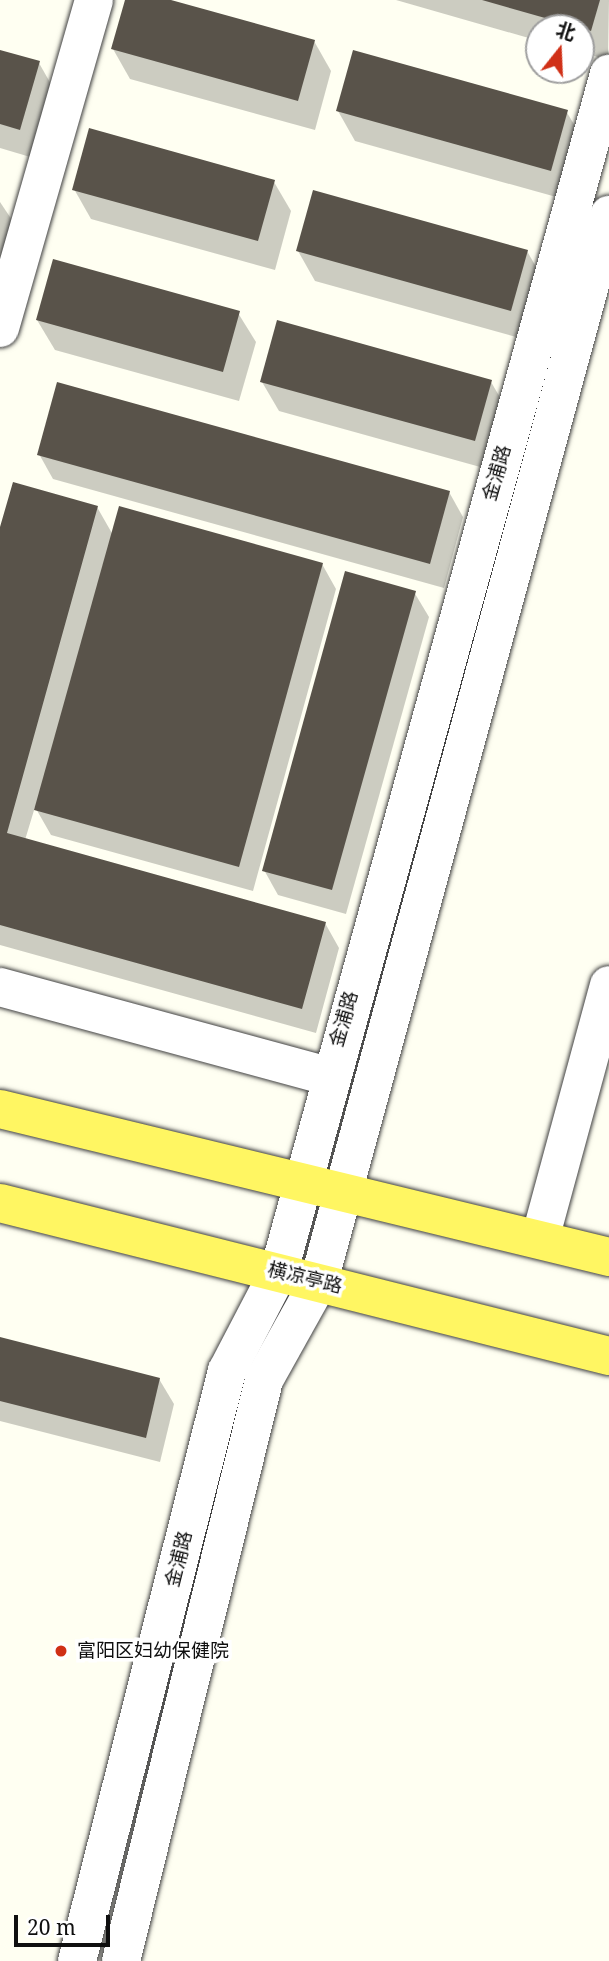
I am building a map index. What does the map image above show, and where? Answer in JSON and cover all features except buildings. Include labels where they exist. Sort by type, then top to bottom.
[{"type":"main road","points":[[0,1109],[609,1257]]},
{"type":"main road","name":"横凉亭路","points":[[0,1203],[609,1356]]},
{"type":"street","points":[[0,328],[94,0]]},
{"type":"street","name":"金浦路","points":[[77,1961],[227,1371],[279,1271],[328,1076],[609,74]]},
{"type":"street","name":"金浦路","points":[[121,1961],[264,1380],[319,1281],[609,215]]},
{"type":"street","points":[[540,1239],[609,985]]},
{"type":"street","points":[[0,987],[328,1076]]},
{"type":"place","name":"富阳区妇幼保健院","points":[[61,1651]]}]
